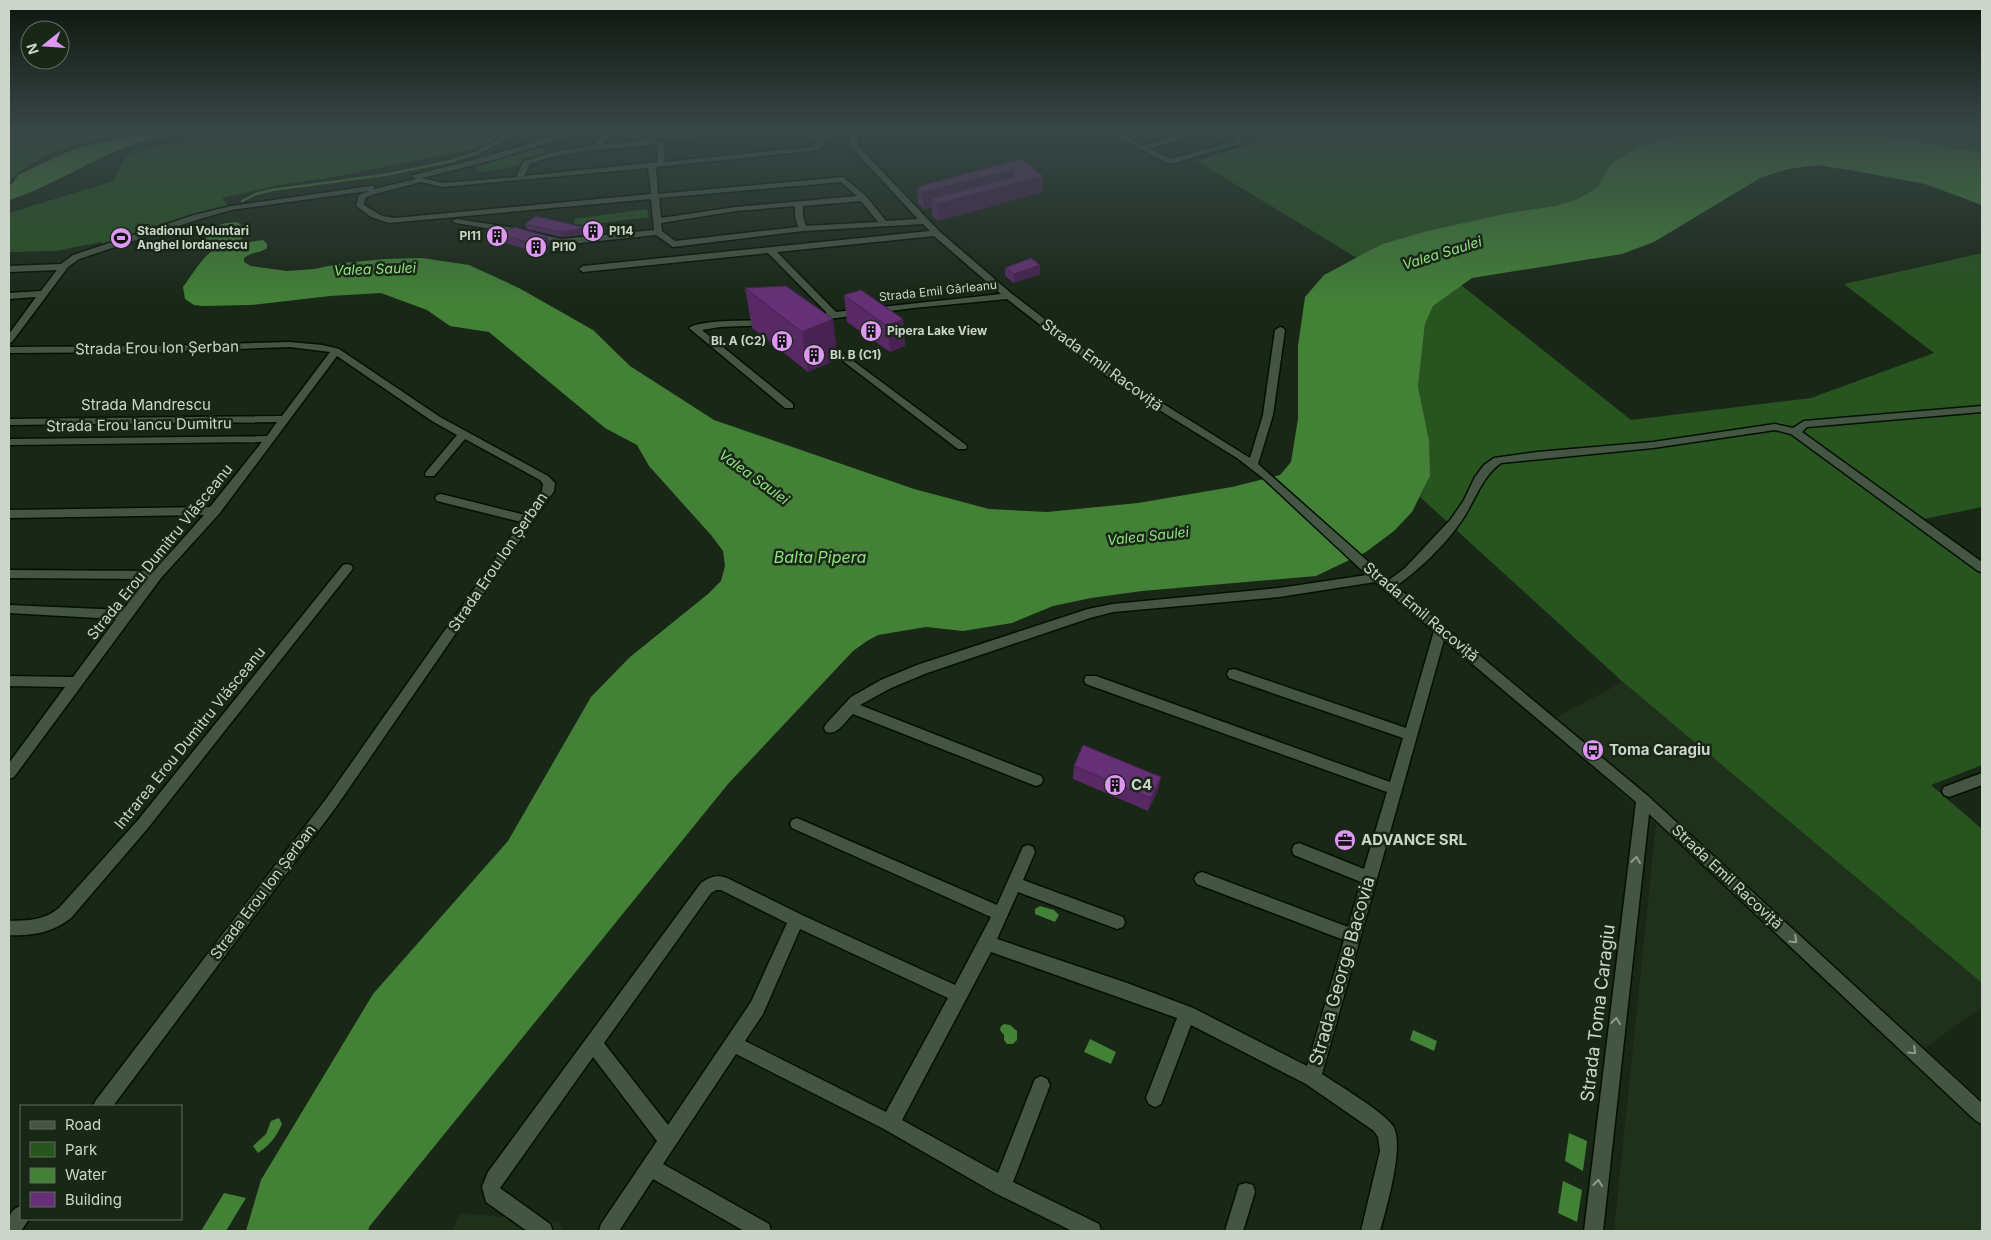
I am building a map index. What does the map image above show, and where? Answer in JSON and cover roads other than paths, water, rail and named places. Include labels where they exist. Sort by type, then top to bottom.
[{"type":"street","points":[[9,340],[63,267],[72,260],[215,212],[251,204],[359,191],[376,187]]},
{"type":"street","points":[[393,187],[365,195],[360,200],[360,206],[383,220],[440,218],[655,196],[737,199],[799,204],[863,198]]},
{"type":"street","points":[[654,187],[658,232]]},
{"type":"street","points":[[658,221],[737,199],[801,187]]},
{"type":"street","points":[[851,187],[884,224]]},
{"type":"street","name":"Strada Emil Racoviță","points":[[894,187],[923,216],[936,233],[1009,296],[1118,380],[1253,464],[1377,577],[1643,800],[1982,1115]]},
{"type":"street","points":[[799,204],[799,216],[803,229]]},
{"type":"street","points":[[440,218],[501,228],[550,241],[561,242],[658,232],[673,244],[803,229],[884,224],[923,216]]},
{"type":"street","points":[[583,269],[936,233]]},
{"type":"street","points":[[770,250],[834,315]]},
{"type":"street","points":[[9,269],[63,267]]},
{"type":"street","points":[[9,296],[44,294]]},
{"type":"street","name":"Strada Emil Gârleanu","points":[[804,319],[913,305],[1009,296]]},
{"type":"street","points":[[776,322],[720,324],[694,328],[789,406]]},
{"type":"street","points":[[1253,464],[1258,453],[1272,394],[1280,330]]},
{"type":"street","points":[[818,337],[962,447]]},
{"type":"street","name":"Strada Erou Ion Șerban","points":[[9,350],[321,347],[336,351],[436,419],[544,478],[549,483],[548,491],[331,803],[103,1105]]},
{"type":"street","name":"Strada Erou Dumitru Vlăsceanu","points":[[9,773],[126,615],[157,576],[215,511],[336,351]]},
{"type":"street","points":[[1795,432],[1804,424],[1982,409]]},
{"type":"street","name":"Strada Mandrescu","points":[[9,422],[284,419]]},
{"type":"street","points":[[1388,586],[1409,571],[1455,522],[1469,501],[1479,479],[1488,467],[1498,460],[1537,454],[1653,445],[1772,428],[1795,432],[1982,568]]},
{"type":"street","points":[[430,474],[464,434]]},
{"type":"street","name":"Strada Erou Iancu Dumitru","points":[[9,442],[270,439]]},
{"type":"street","points":[[442,498],[528,520]]},
{"type":"street","points":[[9,514],[215,511]]},
{"type":"street","name":"Intrarea Erou Dumitru Vlăsceanu","points":[[9,928],[36,928],[52,923],[65,913],[143,824],[347,568]]},
{"type":"street","points":[[9,574],[157,576]]},
{"type":"street","points":[[831,728],[856,701],[886,684],[922,668],[1088,614],[1113,608],[1268,593],[1377,577]]},
{"type":"street","points":[[9,609],[126,615]]},
{"type":"street","name":"Strada George Bacovia","points":[[1371,1231],[1389,1152],[1386,1133],[1380,1125],[1312,1078],[1441,629]]},
{"type":"street","points":[[1234,674],[1410,735]]},
{"type":"street","points":[[1091,680],[1394,789]]},
{"type":"street","points":[[9,681],[76,682]]},
{"type":"street","points":[[850,708],[1036,780]]},
{"type":"street","points":[[1949,791],[1982,779]]},
{"type":"street","name":"Strada Toma Caragiu","points":[[1593,1231],[1643,800]]},
{"type":"street","points":[[797,824],[1001,914]]},
{"type":"street","points":[[1299,850],[1369,878]]},
{"type":"street","points":[[890,1123],[987,943],[1028,852]]},
{"type":"street","points":[[1202,879],[1352,936]]},
{"type":"street","points":[[543,1231],[493,1195],[491,1187],[500,1171],[706,888],[714,882],[722,883],[796,920],[960,995]]},
{"type":"street","points":[[1014,884],[1117,922]]},
{"type":"street","points":[[608,1231],[757,1008],[796,920]]},
{"type":"street","points":[[987,943],[1127,991],[1187,1014],[1312,1078]]},
{"type":"street","points":[[1156,1098],[1187,1014]]},
{"type":"street","points":[[593,1043],[668,1140]]},
{"type":"street","points":[[734,1044],[890,1123],[1002,1186],[1092,1231]]},
{"type":"street","points":[[1002,1186],[1042,1084]]},
{"type":"street","points":[[650,1167],[762,1231]]},
{"type":"street","points":[[1234,1231],[1246,1192]]},
{"type":"street","points":[[9,1231],[20,1215]]},
{"type":"water","points":[[9,187],[41,187],[25,194],[9,200]]},
{"type":"water","name":"Balta Pipera","points":[[1598,187],[1745,187],[1654,242],[1622,254],[1472,278],[1433,306],[1425,324],[1418,387],[1429,441],[1430,476],[1412,512],[1394,531],[1366,552],[1316,576],[1142,591],[1091,598],[1053,606],[1012,623],[963,631],[926,627],[878,635],[867,641],[853,651],[728,784],[369,1227],[368,1231],[246,1231],[261,1180],[373,994],[508,841],[591,697],[630,657],[708,594],[721,581],[725,566],[723,551],[649,466],[637,445],[605,428],[489,332],[450,326],[427,310],[381,293],[330,296],[251,305],[194,305],[185,299],[183,287],[212,251],[205,240],[213,228],[226,223],[237,222],[249,230],[241,240],[243,243],[263,240],[267,244],[267,248],[264,250],[244,258],[244,262],[251,266],[287,271],[314,269],[343,263],[422,258],[469,265],[519,288],[593,330],[630,366],[714,420],[914,489],[989,509],[1047,512],[1138,503],[1232,487],[1280,475],[1291,462],[1298,419],[1298,346],[1305,297],[1324,275],[1382,244],[1427,231],[1508,213],[1555,206],[1578,199]]},
{"type":"water","name":"Balta Pipera","points":[[1933,187],[1982,187],[1982,205]]},
{"type":"water","points":[[1040,906],[1054,910],[1059,915],[1055,922],[1035,914],[1035,909]]},
{"type":"water","points":[[1004,1024],[1010,1025],[1017,1031],[1017,1040],[1013,1044],[1007,1044],[1004,1040],[1004,1035],[1000,1030]]},
{"type":"water","points":[[1413,1030],[1437,1041],[1434,1051],[1410,1040]]},
{"type":"water","points":[[1090,1039],[1116,1052],[1111,1064],[1084,1052]]},
{"type":"water","points":[[279,1118],[282,1124],[277,1133],[269,1144],[258,1153],[253,1146],[266,1134],[271,1121]]},
{"type":"water","points":[[1569,1133],[1587,1141],[1583,1171],[1565,1161]]},
{"type":"water","points":[[1563,1181],[1582,1190],[1577,1222],[1558,1213]]},
{"type":"water","points":[[224,1193],[246,1198],[226,1231],[201,1231]]},
{"type":"waterway","name":"Valea Saulei","points":[[242,201],[256,194],[295,187]]},
{"type":"place","name":"PI14","points":[[593,231]]},
{"type":"place","name":"PI11","points":[[497,236]]},
{"type":"place","name":"Stadionul Voluntari Anghel Iordanescu","points":[[121,238]]},
{"type":"place","name":"PI10","points":[[536,247]]},
{"type":"place","name":"Pipera Lake View","points":[[871,331]]},
{"type":"place","name":"Bl. A (C2)","points":[[782,341]]},
{"type":"place","name":"Bl. B (C1)","points":[[814,355]]},
{"type":"place","name":"Toma Caragiu","points":[[1593,750]]},
{"type":"place","name":"C4","points":[[1115,785]]},
{"type":"place","name":"ADVANCE SRL","points":[[1345,840]]}]
